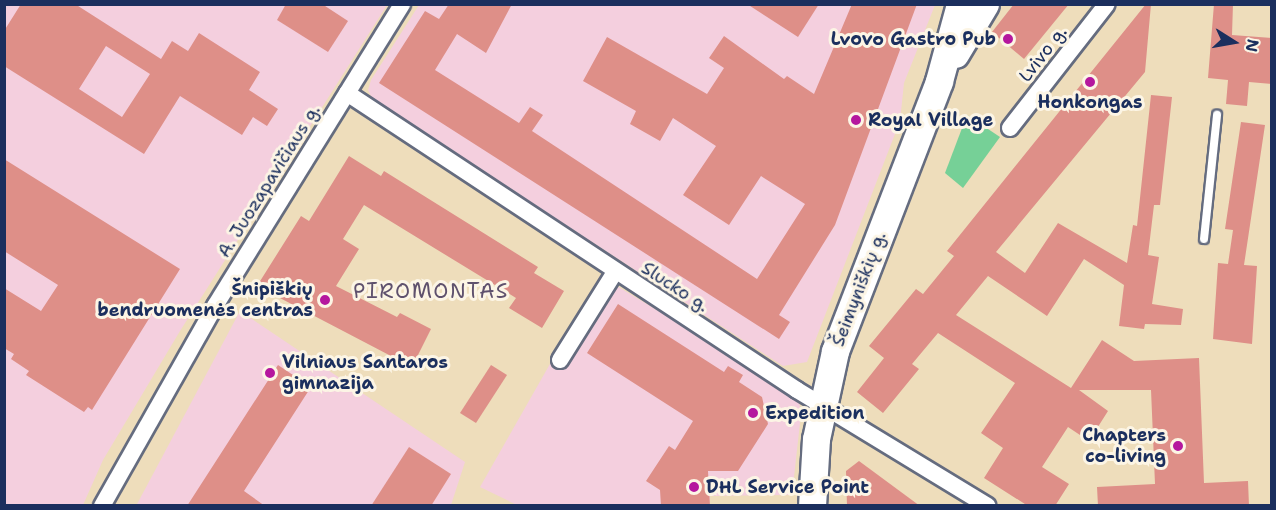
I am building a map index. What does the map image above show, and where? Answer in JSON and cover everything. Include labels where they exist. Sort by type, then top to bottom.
[{"type":"main road","name":"Šeimyniškių g.","points":[[812,506],[814,456],[835,351],[939,81],[960,4]]},
{"type":"main road","name":"Šeimyniškių g.","points":[[939,81],[985,4]]},
{"type":"street","name":"A. Juozapavičiaus g.","points":[[102,506],[215,306],[402,4]]},
{"type":"street","name":"Lvivo g.","points":[[1010,128],[1107,4]]},
{"type":"street","name":"Slucko g.","points":[[347,93],[615,272],[823,406],[988,506]]},
{"type":"street","points":[[560,360],[615,272]]},
{"type":"lane","points":[[1204,239],[1217,115]]},
{"type":"shaded area","points":[[4,5],[387,5],[180,331],[103,460],[83,505],[5,505]]},
{"type":"shaded area","points":[[419,5],[935,5],[904,83],[900,121],[807,362],[783,366],[373,100],[368,90],[371,80]]},
{"type":"shaded area","points":[[600,276],[791,390],[799,401],[801,414],[792,495],[710,496],[709,506],[519,506],[480,487]]},
{"type":"shaded area","name":"Vilniaus Santaros gimnazija","points":[[240,311],[465,462],[451,505],[136,506]]},
{"type":"green space","points":[[967,115],[1000,137],[963,188],[945,173]]},
{"type":"building","points":[[21,4],[75,4],[161,59],[172,41],[188,51],[199,33],[260,72],[249,90],[278,109],[267,126],[253,117],[242,135],[180,96],[144,154],[4,66],[4,31]],"holes":[[[106,46],[150,74],[122,117],[79,89]]]},
{"type":"building","points":[[286,4],[322,4],[348,21],[328,52],[277,20]]},
{"type":"building","points":[[449,4],[512,4],[486,53],[457,34],[435,70],[519,123],[530,107],[543,115],[532,131],[757,279],[805,204],[761,176],[729,225],[683,195],[716,146],[673,118],[660,141],[630,124],[636,111],[583,81],[607,37],[707,94],[724,68],[709,58],[724,36],[784,79],[787,76],[814,94],[852,4],[917,4],[835,225],[779,315],[790,322],[779,339],[379,83],[425,11],[439,19]]},
{"type":"building","points":[[747,4],[819,4],[798,37]]},
{"type":"building","points":[[1014,4],[1069,4],[1024,59],[992,32]]},
{"type":"building","points":[[1146,4],[1151,4],[1145,72],[996,252],[1025,273],[1058,223],[1127,263],[1133,225],[1137,226],[1151,95],[1172,97],[1160,205],[1154,205],[1148,255],[1159,257],[1152,304],[1183,309],[1181,325],[1145,324],[1144,329],[1119,326],[1124,285],[1084,259],[1047,316],[988,276],[956,315],[1071,388],[1102,340],[1134,361],[1199,358],[1204,483],[1248,481],[1249,506],[1098,506],[1097,487],[1155,484],[1151,390],[1079,390],[1108,411],[1089,441],[1068,427],[1042,467],[1069,484],[1055,506],[1028,506],[984,478],[1003,448],[981,433],[1015,383],[938,333],[912,364],[919,369],[883,413],[857,392],[884,358],[869,346],[916,289],[923,294],[954,256],[947,251]]},
{"type":"building","points":[[1214,4],[1233,4],[1232,35],[1272,38],[1272,84],[1249,82],[1247,106],[1226,104],[1228,80],[1208,78]]},
{"type":"building","points":[[1241,122],[1265,125],[1244,265],[1257,266],[1252,344],[1213,339],[1218,263],[1228,264],[1233,230],[1225,229]]},
{"type":"building","points":[[349,156],[381,176],[384,171],[538,267],[534,273],[564,291],[542,328],[509,308],[516,298],[364,205],[343,239],[359,249],[336,286],[397,317],[400,313],[431,329],[412,367],[257,286],[301,216],[309,221]]},
{"type":"building","points":[[4,159],[180,269],[92,410],[88,407],[84,412],[26,375],[29,371],[11,359],[14,354],[4,348],[4,288],[41,311],[58,285],[4,251]]},
{"type":"building","points":[[618,304],[724,372],[728,366],[743,375],[739,382],[762,397],[768,424],[738,471],[708,471],[710,506],[661,506],[660,490],[646,481],[669,446],[675,450],[693,421],[587,353]]},
{"type":"building","points":[[278,365],[311,387],[244,491],[265,506],[187,506]]},
{"type":"building","points":[[491,365],[507,375],[476,423],[460,413]]},
{"type":"building","points":[[409,447],[451,474],[431,506],[371,506]]},
{"type":"building","points":[[859,461],[920,506],[847,506],[846,471]]},
{"type":"place","name":"Lvovo Gastro Pub","points":[[1008,39]]},
{"type":"place","name":"Honkongas","points":[[1090,82]]},
{"type":"place","name":"Royal Village","points":[[856,120]]},
{"type":"place","name":"Šnipiškių bendruomenės centras","points":[[325,300]]},
{"type":"place","name":"Vilniaus Santaros gimnazija","points":[[270,373]]},
{"type":"place","name":"Expedition","points":[[753,413]]},
{"type":"place","name":"Chapters co-living","points":[[1178,446]]},
{"type":"place","name":"DHL Service Point","points":[[694,487]]},
{"type":"district","name":"PIROMONTAS","points":[[431,291]]}]
